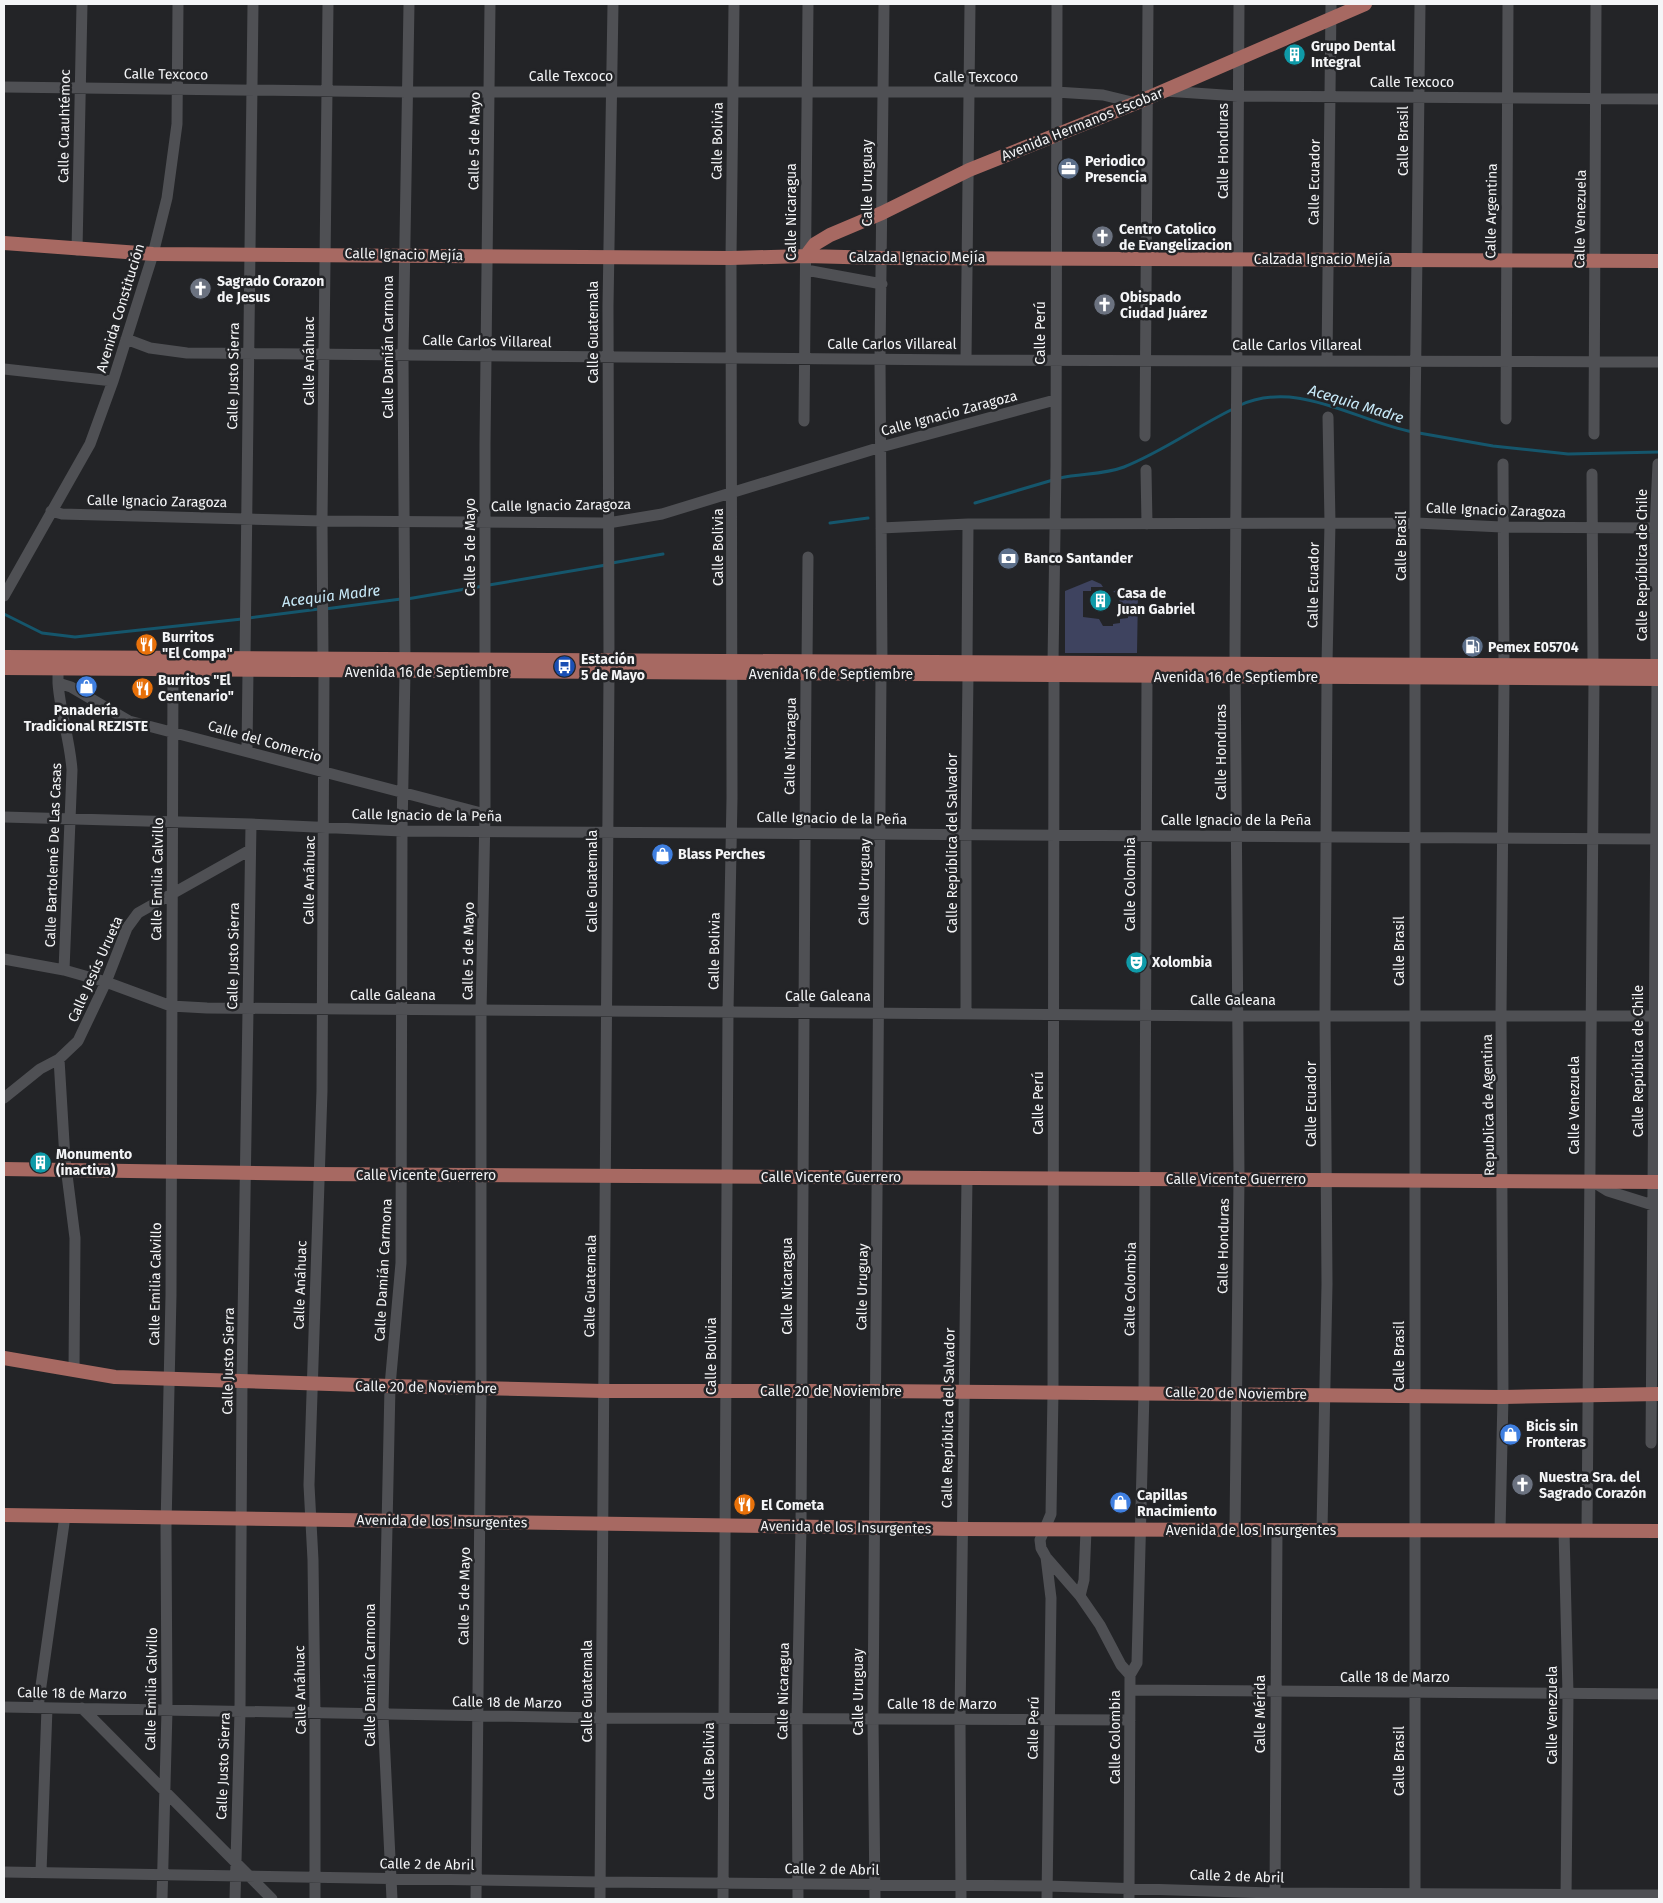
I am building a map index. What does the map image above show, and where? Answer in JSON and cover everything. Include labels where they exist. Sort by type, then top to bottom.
[{"type":"main road","name":"Avenida Hermanos Escobar","points":[[806,256],[816,244],[830,234],[882,213],[969,170],[1165,91],[1331,11],[1365,4]]},
{"type":"main road","name":"Calle Ignacio Mejía","points":[[4,243],[77,250],[153,254],[404,254],[731,258],[806,256]]},
{"type":"main road","name":"Calzada Ignacio Mejía","points":[[806,256],[882,258],[1056,257],[1659,261]]},
{"type":"main road","name":"Avenida 16 de Septiembre","points":[[4,656],[246,665],[968,669],[1327,670],[1416,663],[1504,664],[1593,672],[1658,673]]},
{"type":"main road","name":"Avenida 16 de Septiembre","points":[[4,668],[173,669],[246,665]]},
{"type":"main road","name":"Avenida 16 de Septiembre","points":[[1054,669],[1147,676],[1236,670]]},
{"type":"main road","name":"Avenida 16 de Septiembre","points":[[1327,670],[1415,678],[1504,679],[1593,672]]},
{"type":"main road","name":"Calle Vicente Guerrero","points":[[4,1169],[402,1175],[1657,1182]]},
{"type":"main road","name":"Calle 20 de Noviembre","points":[[4,1358],[115,1377],[168,1380],[604,1391],[1144,1392],[1503,1397],[1655,1394]]},
{"type":"main road","name":"Avenida de los Insurgentes","points":[[4,1515],[962,1529],[1659,1531]]},
{"type":"street","name":"Calle Cuauhtémoc","points":[[77,250],[82,4]]},
{"type":"street","name":"Avenida Constitución","points":[[4,596],[90,444],[113,382],[153,254],[173,167],[177,124],[178,4]]},
{"type":"street","name":"Calle Justo Sierra","points":[[247,750],[245,611],[253,90],[252,4]]},
{"type":"street","name":"Calle Anáhuac","points":[[315,1899],[316,1714],[308,1485],[313,1384],[322,1010],[324,827],[322,521],[328,4]]},
{"type":"street","name":"Calle Damián Carmona","points":[[392,1899],[383,1715],[390,1386],[399,1307],[402,1175],[402,831],[405,666],[402,522],[404,254],[409,4]]},
{"type":"street","name":"Calle 5 de Mayo","points":[[476,1899],[482,1388],[481,1010],[485,832],[486,666],[484,522],[490,4]]},
{"type":"street","name":"Calle Guatemala","points":[[600,1899],[607,1176],[609,257],[613,4]]},
{"type":"street","name":"Calle Bolivia","points":[[723,1899],[728,1011],[732,832],[731,258],[734,4]]},
{"type":"street","name":"Calle Nicaragua","points":[[804,421],[808,4]]},
{"type":"street","name":"Calle Uruguay","points":[[875,1899],[873,1719],[881,668],[880,359],[884,4]]},
{"type":"street","points":[[966,360],[969,258],[970,4]]},
{"type":"street","name":"Calle Perú","points":[[1047,1899],[1051,1598],[1046,1557],[1041,1548],[1040,1540],[1051,1514],[1053,1392],[1057,4]]},
{"type":"street","points":[[1145,436],[1147,258],[1142,101],[1148,4]]},
{"type":"street","name":"Calle Honduras","points":[[1235,1529],[1238,1179],[1236,392],[1239,4]]},
{"type":"street","name":"Calle Brasil","points":[[1415,1896],[1415,360],[1418,259],[1420,4]]},
{"type":"street","name":"Calle Argentina","points":[[1506,419],[1508,4]]},
{"type":"street","name":"Calle Venezuela","points":[[1594,434],[1596,4]]},
{"type":"street","name":"Calle Ecuador","points":[[1328,361],[1327,259],[1331,11]]},
{"type":"street","name":"Calle Texcoco","points":[[4,87],[407,92],[1056,92],[1103,95],[1142,101]]},
{"type":"street","name":"Calle Texcoco","points":[[1165,91],[1238,96],[1507,97],[1659,100]]},
{"type":"street","points":[[806,270],[882,284]]},
{"type":"street","name":"Calle Carlos Villareal","points":[[126,339],[168,351],[248,354],[609,358],[1659,362]]},
{"type":"street","points":[[4,369],[113,382]]},
{"type":"street","name":"Calle Ignacio Zaragoza","points":[[51,511],[62,514],[322,521],[608,522],[662,514],[881,447],[1055,400]]},
{"type":"street","name":"Calle Ecuador","points":[[1322,1530],[1325,1394],[1326,835],[1330,523],[1328,417]]},
{"type":"street","points":[[1503,464],[1504,664]]},
{"type":"street","name":"Calle República de Chile","points":[[1651,1442],[1655,1394],[1657,1182],[1658,464]]},
{"type":"street","points":[[1146,470],[1147,524]]},
{"type":"street","name":"Calle Venezuela","points":[[1587,1531],[1592,1183],[1590,1015],[1594,527],[1592,474]]},
{"type":"street","name":"Calle Ignacio Zaragoza","points":[[881,520],[968,524],[1416,523],[1502,528],[1657,528]]},
{"type":"street","name":"Calle República del Salvador","points":[[966,1012],[968,524]]},
{"type":"street","name":"Calle Nicaragua","points":[[798,1899],[797,1719],[801,1527],[804,832],[808,557]]},
{"type":"street","points":[[58,668],[58,683]]},
{"type":"street","name":"Calle Emilia Calvillo","points":[[162,1899],[167,1710],[168,1380],[171,1295],[173,669]]},
{"type":"street","name":"Calle Colombia","points":[[1129,1894],[1130,1675],[1137,1663],[1144,1392],[1147,676]]},
{"type":"street","name":"Republica de Agentina","points":[[1500,1530],[1503,1397],[1504,1182],[1501,1015],[1504,679]]},
{"type":"street","name":"Calle del Comercio","points":[[58,683],[70,687],[129,721],[247,750],[323,773],[485,814]]},
{"type":"street","name":"Calle Bartolemé De Las Casas","points":[[58,683],[59,701],[71,752],[64,970]]},
{"type":"street","name":"Calle Ignacio de la Peña","points":[[4,817],[173,821],[402,831],[1502,836],[1657,839]]},
{"type":"street","name":"Calle Justo Sierra","points":[[234,1899],[240,1711],[242,1382],[251,824]]},
{"type":"street","name":"Calle Jesús Urueta","points":[[4,1098],[40,1069],[59,1059],[78,1041],[106,982],[132,920],[146,907],[171,892],[250,850]]},
{"type":"street","name":"Calle Galeana","points":[[4,959],[64,970],[106,982],[171,1006],[247,1009],[606,1012],[878,1011],[1237,1016],[1656,1016]]},
{"type":"street","points":[[59,1059],[67,1171],[75,1243],[74,1371]]},
{"type":"street","name":"Calle República del Salvador","points":[[961,1899],[960,1719],[967,1178]]},
{"type":"street","points":[[1592,1183],[1608,1191],[1656,1206]]},
{"type":"street","points":[[40,1872],[42,1708],[65,1516]]},
{"type":"street","name":"Calle Mérida","points":[[1275,1896],[1274,1692],[1277,1529]]},
{"type":"street","points":[[1080,1596],[1084,1580],[1086,1530]]},
{"type":"street","name":"Calle Venezuela","points":[[1564,1531],[1568,1694],[1566,1897]]},
{"type":"street","points":[[1046,1557],[1080,1596],[1100,1625],[1120,1665],[1130,1675]]},
{"type":"street","name":"Calle 18 de Marzo","points":[[1130,1690],[1659,1694]]},
{"type":"street","name":"Calle 18 de Marzo","points":[[4,1707],[603,1718],[1130,1720]]},
{"type":"street","points":[[82,1708],[272,1899]]},
{"type":"street","name":"Calle 2 de Abril","points":[[4,1872],[600,1882],[1047,1886],[1129,1894],[1566,1897],[1659,1895]]},
{"type":"shaded area","points":[[1092,580],[1103,587],[1091,587],[1091,591],[1083,591],[1083,617],[1099,619],[1103,626],[1113,626],[1113,624],[1120,623],[1120,619],[1128,618],[1128,610],[1120,610],[1119,593],[1113,592],[1119,588],[1138,594],[1137,653],[1065,653],[1065,591]]},
{"type":"waterway","name":"Acequia Madre","points":[[1238,406],[1260,399],[1282,397],[1304,399],[1326,404],[1391,427],[1413,432]]},
{"type":"waterway","name":"Acequia Madre","points":[[1060,478],[1124,467],[1152,454],[1233,409]]},
{"type":"waterway","name":"Acequia Madre","points":[[1419,433],[1493,446],[1568,454],[1659,452]]},
{"type":"waterway","name":"Acequia Madre","points":[[975,503],[1053,480]]},
{"type":"waterway","name":"Acequia Madre","points":[[830,523],[868,518]]},
{"type":"waterway","name":"Acequia Madre","points":[[612,563],[663,554]]},
{"type":"waterway","name":"Acequia Madre","points":[[489,585],[606,565]]},
{"type":"waterway","name":"Acequia Madre","points":[[407,599],[483,586]]},
{"type":"waterway","name":"Acequia Madre","points":[[325,609],[401,599]]},
{"type":"waterway","name":"Acequia Madre","points":[[249,618],[319,609]]},
{"type":"waterway","name":"Acequia Madre","points":[[4,614],[42,633],[75,637],[242,619]]},
{"type":"place","name":"Grupo Dental Integral","points":[[1295,54]]},
{"type":"place","name":"Periodico Presencia","points":[[1069,169]]},
{"type":"place","name":"Centro Catolico de Evangelizacion","points":[[1103,237]]},
{"type":"place","name":"Sagrado Corazon de Jesus","points":[[201,289]]},
{"type":"place","name":"Obispado Ciudad Juárez","points":[[1104,305]]},
{"type":"place","name":"Banco Santander","points":[[1008,558]]},
{"type":"place","name":"Casa de Juan Gabriel","points":[[1101,601]]},
{"type":"place","name":"Burritos \"El Compa\"","points":[[146,645]]},
{"type":"place","name":"Pemex E05704","points":[[1472,647]]},
{"type":"place","name":"Estación 5 de Mayo","points":[[565,667]]},
{"type":"place","name":"Panadería Tradicional REZISTE","points":[[86,687]]},
{"type":"place","name":"Burritos \"El Centenario\"","points":[[142,688]]},
{"type":"place","name":"Blass Perches","points":[[662,854]]},
{"type":"place","name":"Xolombia","points":[[1136,962]]},
{"type":"place","name":"Monumento (inactiva)","points":[[40,1162]]},
{"type":"place","name":"Bicis sin Fronteras","points":[[1510,1434]]},
{"type":"place","name":"Nuestra Sra. del Sagrado Corazón","points":[[1523,1485]]},
{"type":"place","name":"Capillas Rnacimiento","points":[[1121,1503]]},
{"type":"place","name":"El Cometa","points":[[745,1505]]}]
